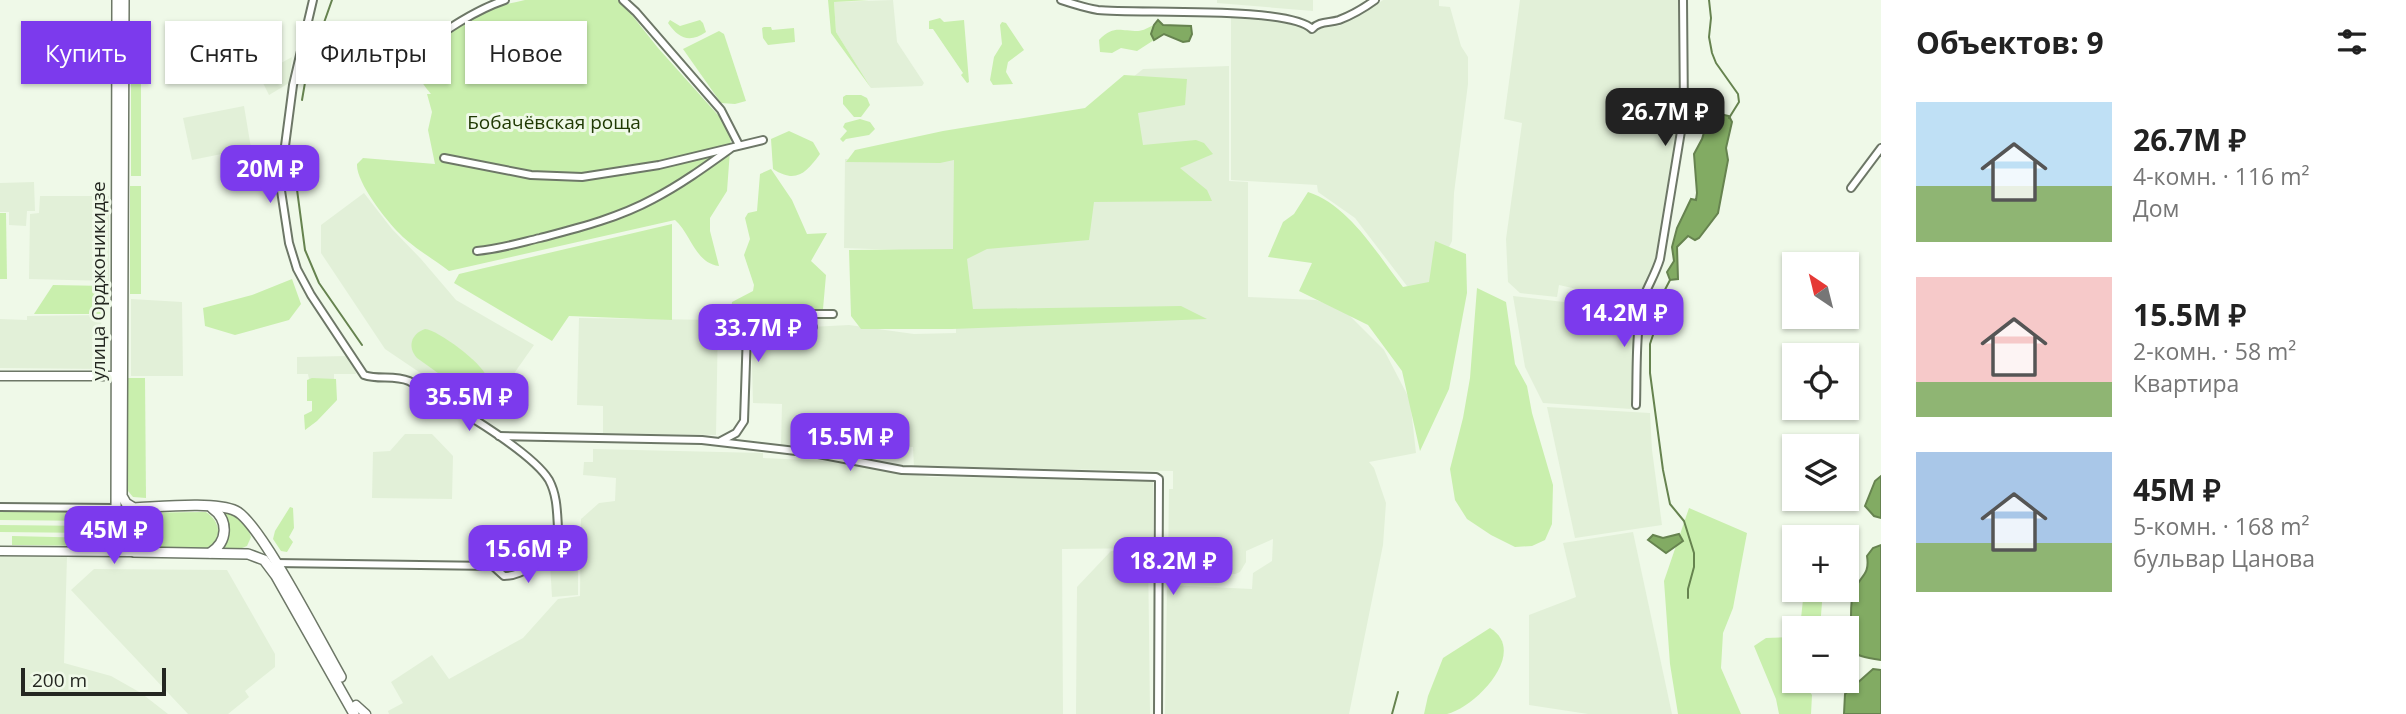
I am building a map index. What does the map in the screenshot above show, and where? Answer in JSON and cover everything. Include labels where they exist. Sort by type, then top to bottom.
[{"type":"main road","name":"улица Орджоникидзе","points":[[117,0],[121,495],[126,503],[134,508]]},
{"type":"main road","name":"улица Орджоникидзе","points":[[114,532],[124,0]]},
{"type":"main road","points":[[210,507],[220,515],[225,530],[220,545],[210,553]]},
{"type":"main road","points":[[134,508],[210,507],[237,512],[256,531],[357,712]]},
{"type":"main road","points":[[240,554],[254,548],[256,531]]},
{"type":"main road","points":[[114,532],[121,545],[134,552],[256,555],[273,564]]},
{"type":"street","points":[[273,564],[493,566],[504,576],[512,576],[520,574],[540,560],[554,556],[559,545],[557,502],[552,486],[536,464],[498,436],[407,380],[364,375],[297,269],[289,243],[280,184],[291,95],[313,0]]},
{"type":"street","points":[[451,28],[505,0]]},
{"type":"street","points":[[623,0],[721,110],[739,145]]},
{"type":"street","points":[[1061,0],[1097,9],[1168,10],[1275,17],[1306,23],[1312,29],[1316,24],[1332,22],[1350,15],[1375,0]]},
{"type":"street","points":[[1636,405],[1637,352],[1644,296],[1660,259],[1684,113],[1683,0]]},
{"type":"street","points":[[443,158],[496,170],[563,178],[659,165],[764,140]]},
{"type":"street","points":[[477,251],[564,232],[618,214],[650,201],[685,181],[731,148]]},
{"type":"street","points":[[1851,188],[1881,148]]},
{"type":"street","points":[[721,442],[736,433],[744,421],[745,348],[747,332],[752,326],[764,319],[784,316],[833,314]]},
{"type":"street","points":[[752,326],[813,327]]},
{"type":"street","points":[[0,376],[115,376]]},
{"type":"street","points":[[498,436],[721,442],[834,457],[902,470],[1152,476],[1159,479],[1158,714]]},
{"type":"street","points":[[0,507],[134,508]]},
{"type":"street","points":[[94,551],[108,546],[114,532]]},
{"type":"street","points":[[0,551],[134,552]]},
{"type":"shaded area","points":[[893,0],[897,42],[924,83],[922,86],[871,88],[836,32],[834,2]]},
{"type":"shaded area","points":[[1217,0],[1313,0],[1313,11],[1217,3]]},
{"type":"shaded area","points":[[1383,0],[1439,0],[1439,6],[1450,7],[1461,46],[1468,57],[1468,84],[1454,193],[1452,241],[1429,287],[1407,286],[1355,218],[1318,192],[1317,185],[1231,180],[1231,18],[1268,19],[1311,27],[1339,26]]},
{"type":"shaded area","points":[[1520,0],[1680,0],[1682,104],[1658,251],[1652,275],[1635,302],[1559,285],[1557,297],[1520,293],[1508,282],[1506,239],[1522,123],[1504,119]]},
{"type":"shaded area","points":[[1158,20],[1163,25],[1191,26],[1189,41],[1183,42],[1164,34],[1154,40],[1151,34]]},
{"type":"shaded area","points":[[292,57],[289,83],[269,95],[264,84],[282,84],[282,62]]},
{"type":"shaded area","points":[[1229,66],[1229,181],[1248,182],[1248,297],[1316,300],[1344,310],[1384,350],[1410,400],[1416,453],[1369,462],[1374,468],[1386,503],[1383,545],[1349,714],[1165,714],[1167,585],[1252,589],[1253,573],[1272,561],[1273,539],[1246,551],[1246,562],[1240,572],[1235,574],[1168,572],[1169,489],[1173,489],[1173,471],[914,467],[913,447],[781,445],[782,404],[753,403],[751,330],[849,325],[914,334],[956,333],[956,252],[844,248],[845,159],[955,156],[1084,117],[1143,69]]},
{"type":"shaded area","points":[[244,106],[251,148],[192,160],[183,118]]},
{"type":"shaded area","points":[[1716,113],[1729,116],[1732,122],[1718,213],[1699,238],[1695,240],[1688,236],[1677,247],[1678,279],[1670,280],[1667,272],[1674,261],[1672,247],[1677,228],[1691,199],[1696,200],[1694,154],[1709,116]]},
{"type":"shaded area","points":[[34,182],[35,211],[27,211],[26,226],[9,225],[9,212],[0,212],[0,183]]},
{"type":"shaded area","points":[[364,193],[392,229],[456,300],[534,345],[484,416],[385,349],[321,253],[321,225]]},
{"type":"shaded area","points":[[40,196],[109,196],[109,281],[29,279],[30,214],[39,213]]},
{"type":"shaded area","points":[[1567,292],[1639,307],[1631,409],[1543,403],[1525,367],[1513,296],[1564,302]]},
{"type":"shaded area","points":[[131,299],[182,302],[183,376],[131,376]]},
{"type":"shaded area","points":[[101,315],[102,369],[0,368],[0,319]]},
{"type":"shaded area","points":[[579,318],[718,320],[716,435],[603,433],[603,406],[577,405]]},
{"type":"shaded area","points":[[347,356],[356,374],[334,374],[334,379],[309,379],[308,374],[297,374],[297,357]]},
{"type":"shaded area","points":[[1547,407],[1650,413],[1662,525],[1575,538]]},
{"type":"shaded area","points":[[405,434],[432,434],[453,456],[452,499],[372,498],[373,452],[390,451]]},
{"type":"shaded area","points":[[593,449],[763,453],[763,458],[829,461],[930,477],[1153,479],[1153,548],[1062,549],[1063,714],[389,714],[388,711],[403,703],[391,682],[432,655],[449,679],[523,638],[558,599],[580,596],[581,519],[599,503],[615,501],[616,478],[583,475],[584,462],[593,462]]},
{"type":"shaded area","points":[[1881,476],[1881,518],[1874,516],[1865,506],[1875,481]]},
{"type":"shaded area","points":[[1633,532],[1672,714],[1588,714],[1529,705],[1529,615],[1576,597],[1563,543]]},
{"type":"shaded area","points":[[1679,534],[1683,541],[1666,553],[1648,540],[1653,535],[1663,538]]},
{"type":"shaded area","points":[[565,539],[578,539],[578,595],[552,597],[550,563],[563,554]]},
{"type":"shaded area","points":[[1881,545],[1881,660],[1859,655],[1859,616],[1851,616],[1851,602],[1859,602],[1859,582],[1866,571],[1867,556],[1873,548]]},
{"type":"shaded area","points":[[1148,550],[1150,714],[1076,714],[1077,587],[1111,551]]},
{"type":"shaded area","points":[[0,556],[67,556],[64,663],[111,676],[141,693],[168,714],[0,714]]},
{"type":"shaded area","points":[[94,569],[227,570],[275,654],[275,667],[245,691],[249,697],[228,714],[188,714],[71,590]]},
{"type":"shaded area","points":[[1873,669],[1881,670],[1881,714],[1844,714],[1845,694],[1859,693],[1859,682]]},
{"type":"green space","name":"Бобачёвская роща","points":[[525,0],[620,0],[658,48],[726,124],[731,137],[727,191],[710,218],[710,231],[719,266],[704,260],[675,220],[449,271],[394,228],[366,190],[357,164],[363,158],[435,164],[428,130],[432,112],[427,94],[431,94],[424,84],[451,84],[451,31],[460,24],[478,13]]},
{"type":"green space","points":[[828,0],[869,0],[834,2],[836,32],[871,88],[831,33]]},
{"type":"green space","points":[[940,18],[944,22],[964,20],[967,83],[933,29],[929,29],[929,21]]},
{"type":"green space","points":[[670,20],[680,26],[700,20],[706,32],[685,38],[672,28],[668,23]]},
{"type":"green space","points":[[1002,22],[1006,23],[1024,50],[1008,62],[1006,72],[1013,84],[993,85],[990,80],[994,57],[1002,44]]},
{"type":"green space","points":[[1154,25],[1151,34],[1154,40],[1137,51],[1121,48],[1112,53],[1100,52],[1099,40],[1109,32],[1140,31]]},
{"type":"green space","points":[[764,27],[771,27],[772,30],[794,28],[795,42],[768,45],[763,38]]},
{"type":"green space","points":[[719,31],[724,34],[746,101],[735,104],[721,103],[683,49]]},
{"type":"green space","points":[[1124,75],[1187,79],[1185,105],[1138,113],[1143,145],[1196,140],[1204,143],[1213,154],[1180,168],[1207,190],[1212,201],[1094,202],[1089,240],[987,249],[967,259],[973,309],[1181,306],[1207,319],[952,329],[861,329],[851,316],[849,250],[953,249],[954,160],[940,163],[846,162],[855,150],[943,131],[1085,108]]},
{"type":"green space","points":[[131,84],[141,84],[141,176],[131,176]]},
{"type":"green space","points":[[861,95],[867,98],[870,105],[861,117],[854,117],[843,104],[843,97]]},
{"type":"green space","points":[[860,119],[870,122],[875,129],[869,135],[846,139],[843,142],[840,139],[847,131],[843,127],[845,123]]},
{"type":"green space","points":[[789,131],[813,142],[820,154],[805,171],[794,176],[773,169],[771,139]]},
{"type":"green space","points":[[771,169],[792,200],[807,234],[827,233],[811,261],[826,275],[823,309],[758,315],[738,320],[731,310],[732,302],[753,291],[754,285],[744,255],[750,239],[745,218],[748,213],[757,211],[760,174]]},
{"type":"green space","points":[[130,186],[141,186],[141,294],[130,294]]},
{"type":"green space","points":[[1308,192],[1337,208],[1349,219],[1403,287],[1429,282],[1435,241],[1466,254],[1467,293],[1449,389],[1420,451],[1402,371],[1368,325],[1299,291],[1312,263],[1268,257],[1283,222],[1294,214]]},
{"type":"green space","points":[[0,213],[6,213],[7,279],[0,279]]},
{"type":"green space","points":[[672,224],[672,320],[569,316],[552,341],[454,283],[459,274]]},
{"type":"green space","points":[[292,279],[301,304],[289,320],[235,335],[205,326],[203,308],[252,295]]},
{"type":"green space","points":[[53,285],[107,286],[106,314],[34,314]]},
{"type":"green space","points":[[1477,288],[1506,302],[1515,364],[1527,386],[1553,485],[1552,524],[1545,540],[1532,546],[1515,547],[1491,535],[1467,519],[1455,500],[1450,469],[1470,378]]},
{"type":"green space","points":[[425,329],[449,341],[477,363],[486,376],[483,387],[473,394],[466,393],[417,358],[412,350],[412,341],[416,334]]},
{"type":"green space","points":[[128,378],[145,378],[146,498],[133,497],[128,491]]},
{"type":"green space","points":[[336,379],[337,400],[305,430],[304,415],[312,411],[312,401],[307,401],[307,380]]},
{"type":"green space","points":[[290,507],[293,508],[294,528],[289,537],[293,542],[287,552],[281,551],[273,539]]},
{"type":"green space","points":[[1689,508],[1747,533],[1733,608],[1723,633],[1721,668],[1741,714],[1678,714],[1670,664],[1664,581]]},
{"type":"green space","points":[[0,512],[97,512],[97,521],[0,520]]},
{"type":"green space","points":[[206,512],[215,521],[218,530],[216,540],[207,548],[132,548],[122,532],[121,513]]},
{"type":"green space","points":[[221,512],[231,514],[244,523],[251,537],[247,546],[221,548]]},
{"type":"green space","points":[[0,525],[93,526],[93,533],[0,532]]},
{"type":"green space","points":[[12,536],[95,538],[96,546],[12,545]]},
{"type":"green space","points":[[1803,602],[1822,602],[1821,616],[1801,616]]},
{"type":"green space","points":[[1490,628],[1501,638],[1504,651],[1494,677],[1484,690],[1459,709],[1447,714],[1424,714],[1443,658]]},
{"type":"green space","points":[[1782,637],[1782,693],[1811,693],[1811,714],[1779,714],[1776,699],[1754,646],[1766,638]]},
{"type":"waterway","points":[[302,100],[307,71],[332,0]]},
{"type":"waterway","points":[[1709,0],[1712,53],[1738,94],[1739,102],[1729,118]]},
{"type":"waterway","points":[[296,182],[305,250],[319,283],[362,345]]},
{"type":"waterway","points":[[1670,280],[1657,305],[1655,329],[1650,344],[1650,373],[1670,504],[1684,521],[1694,553],[1688,598]]},
{"type":"waterway","points":[[1392,714],[1398,692]]}]
